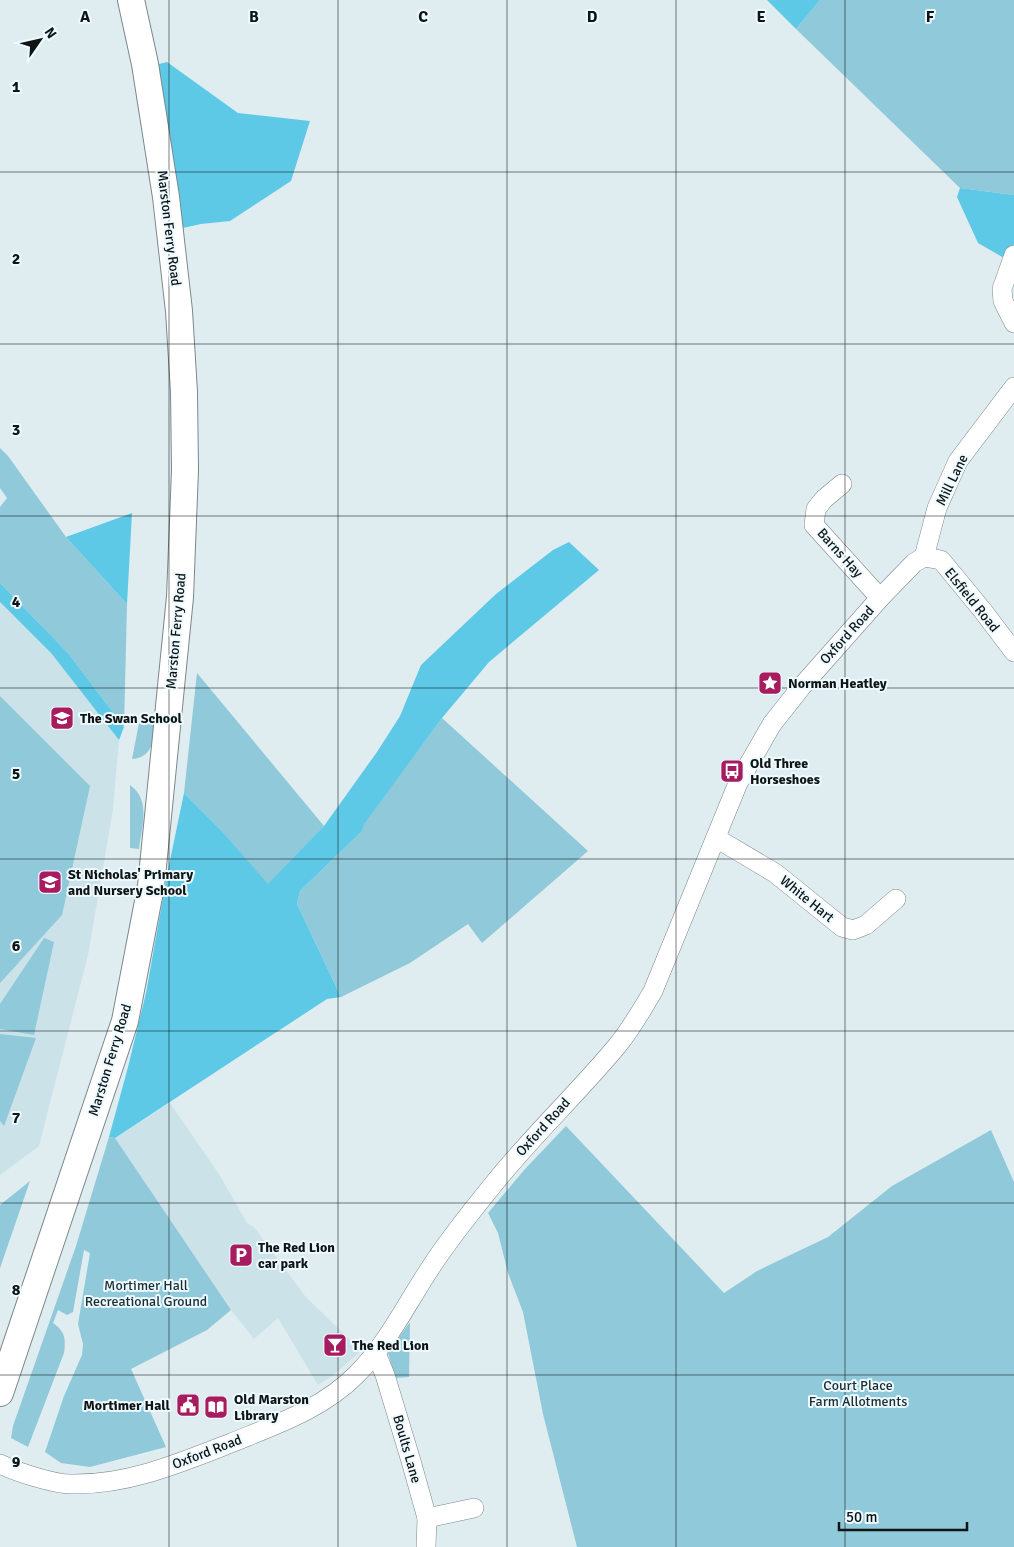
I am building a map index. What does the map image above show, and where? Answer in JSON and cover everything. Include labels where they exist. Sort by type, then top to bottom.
[{"type":"main road","name":"Marston Ferry Road","points":[[0,1393],[125,1021],[151,886],[180,597],[186,470],[179,310],[164,179],[145,64],[131,0]]},
{"type":"street","points":[[1014,255],[1002,289],[1003,301],[1014,323]]},
{"type":"street","name":"Mill Lane","points":[[924,557],[938,508],[958,461],[1014,387]]},
{"type":"street","name":"Barns Hay","points":[[842,484],[824,499],[816,509],[814,525],[880,598]]},
{"type":"street","name":"Oxford Road","points":[[0,1464],[37,1477],[68,1484],[87,1484],[124,1479],[164,1469],[287,1421],[336,1393],[356,1376],[376,1353],[432,1265],[478,1204],[514,1159],[618,1045],[637,1018],[653,991],[738,783],[772,724],[802,686],[880,598],[914,563],[924,557]]},
{"type":"street","name":"Elsfield Road","points":[[924,557],[941,560],[1014,652]]},
{"type":"street","name":"White Hart","points":[[716,838],[776,873],[842,927],[853,930],[866,925],[896,898]]},
{"type":"street","name":"Boults Lane","points":[[376,1353],[406,1444],[427,1518],[426,1547]]},
{"type":"street","points":[[427,1518],[474,1508]]},
{"type":"shaded area","points":[[767,0],[820,0],[796,29]]},
{"type":"shaded area","points":[[167,62],[238,113],[310,121],[291,181],[230,221],[178,229],[155,65]]},
{"type":"shaded area","points":[[960,188],[1014,195],[1014,255],[1011,262],[978,243],[957,197]]},
{"type":"shaded area","points":[[132,513],[127,604],[66,537]]},
{"type":"shaded area","points":[[569,542],[599,570],[489,662],[442,718],[364,824],[362,831],[300,891],[297,904],[341,997],[327,999],[115,1138],[109,1137],[146,993],[184,793],[221,830],[268,884],[324,826],[377,752],[400,716],[421,665],[496,594],[553,550]]},
{"type":"shaded area","points":[[0,583],[68,653],[124,727],[119,740],[51,653],[0,602]]},
{"type":"shaded area","name":"St Nicholas' Primary and Nursery School","points":[[0,602],[51,653],[119,740],[113,809],[88,955],[39,1146],[0,1175]]},
{"type":"shaded area","points":[[170,1103],[219,1174],[247,1223],[254,1227],[305,1296],[361,1351],[332,1376],[318,1385],[278,1318],[254,1339],[231,1310],[115,1138]]},
{"type":"green space","points":[[820,0],[1014,0],[1014,195],[960,188],[796,29]]},
{"type":"green space","points":[[0,448],[8,456],[66,537],[127,604],[124,727],[68,653],[0,583],[0,507],[7,498],[0,488]]},
{"type":"green space","points":[[197,673],[324,826],[268,885],[221,830],[184,793]]},
{"type":"green space","points":[[0,696],[90,786],[62,915],[0,983]]},
{"type":"green space","points":[[442,718],[588,851],[482,943],[468,924],[410,963],[341,997],[297,904],[300,891],[362,831],[363,824]]},
{"type":"green space","points":[[139,723],[153,723],[157,727],[153,743],[147,752],[143,756],[132,759]]},
{"type":"green space","points":[[130,785],[137,791],[143,806],[144,814],[139,849],[130,848]]},
{"type":"green space","points":[[44,938],[54,942],[34,1035],[0,1029],[0,1004]]},
{"type":"green space","points":[[0,1034],[36,1038],[4,1126],[0,1121]]},
{"type":"green space","name":"Court Place Farm Allotments","points":[[566,1126],[724,1293],[757,1271],[828,1237],[892,1186],[991,1130],[1014,1182],[1014,1547],[577,1547],[543,1414],[523,1312],[508,1273],[498,1233],[488,1213],[525,1169]]},
{"type":"green space","name":"Mortimer Hall Recreational Ground","points":[[109,1137],[115,1138],[231,1310],[207,1330],[131,1369],[166,1447],[90,1467],[61,1463],[45,1452],[64,1396],[82,1355],[83,1344],[78,1324],[90,1253],[84,1250],[73,1312],[67,1315],[58,1310],[53,1323],[64,1336],[64,1353],[28,1447],[11,1438],[13,1426],[76,1246]]},
{"type":"green space","points":[[30,1181],[0,1268],[0,1205]]},
{"type":"green space","points":[[410,1322],[409,1377],[395,1378],[388,1353]]},
{"type":"place","name":"Norman Heatley","points":[[770,683]]},
{"type":"place","name":"The Swan School","points":[[62,718]]},
{"type":"place","name":"Old Three Horseshoes","points":[[732,771]]},
{"type":"place","name":"St Nicholas' Primary and Nursery School","points":[[50,882]]},
{"type":"place","name":"The Red Lion car park","points":[[241,1255]]},
{"type":"place","name":"The Red Lion","points":[[335,1345]]},
{"type":"place","name":"Mortimer Hall","points":[[188,1405]]},
{"type":"place","name":"Old Marston Library","points":[[216,1407]]}]
